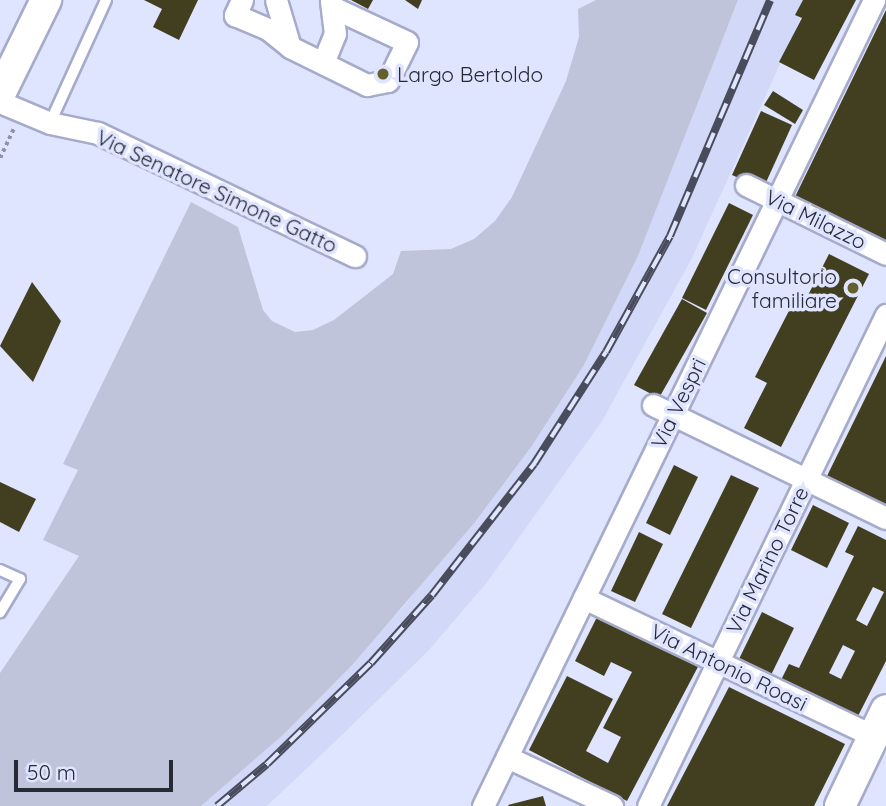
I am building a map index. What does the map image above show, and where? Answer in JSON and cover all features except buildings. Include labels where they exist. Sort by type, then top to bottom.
[{"type":"main road","points":[[0,94],[46,0]]},
{"type":"main road","points":[[840,806],[880,723]]},
{"type":"street","points":[[242,0],[235,15],[268,29],[290,47],[367,85],[388,81],[407,42],[333,4]]},
{"type":"street","points":[[276,0],[290,47]]},
{"type":"street","name":"Via Vespri","points":[[483,806],[584,598],[663,410],[777,200],[874,0]]},
{"type":"street","points":[[323,63],[335,34],[333,4]]},
{"type":"street","name":"Via Senatore Simone Gatto","points":[[0,102],[50,123],[98,133],[355,256]]},
{"type":"street","name":"Via Milazzo","points":[[746,185],[886,254]]},
{"type":"street","name":"Via Marino Torre","points":[[648,806],[886,315]]},
{"type":"street","points":[[663,410],[886,518]]},
{"type":"street","name":"Via Antonio Roasi","points":[[584,598],[718,662],[880,723]]},
{"type":"street","points":[[506,757],[612,806]]},
{"type":"lane","points":[[50,123],[106,0]]},
{"type":"lane","points":[[0,570],[20,579],[0,611]]},
{"type":"shaded area","points":[[596,0],[738,0],[638,256],[584,365],[531,447],[475,522],[353,664],[283,735],[201,806],[0,806],[0,673],[79,556],[43,540],[78,470],[63,464],[191,202],[238,227],[263,310],[272,321],[295,332],[313,330],[334,320],[393,274],[401,251],[451,249],[474,239],[495,221],[512,197],[566,81],[579,37],[578,9]]},
{"type":"shaded area","points":[[738,0],[809,0],[691,260],[602,421],[488,581],[428,651],[343,734],[267,806],[201,806],[283,735],[406,604],[584,365],[638,256]]},
{"type":"railway","points":[[217,806],[267,764],[371,663],[432,595],[534,464],[606,352],[670,236],[770,0]]},
{"type":"place","name":"Largo Bertoldo","points":[[383,74]]},
{"type":"place","name":"Consultorio familiare","points":[[853,288]]}]
